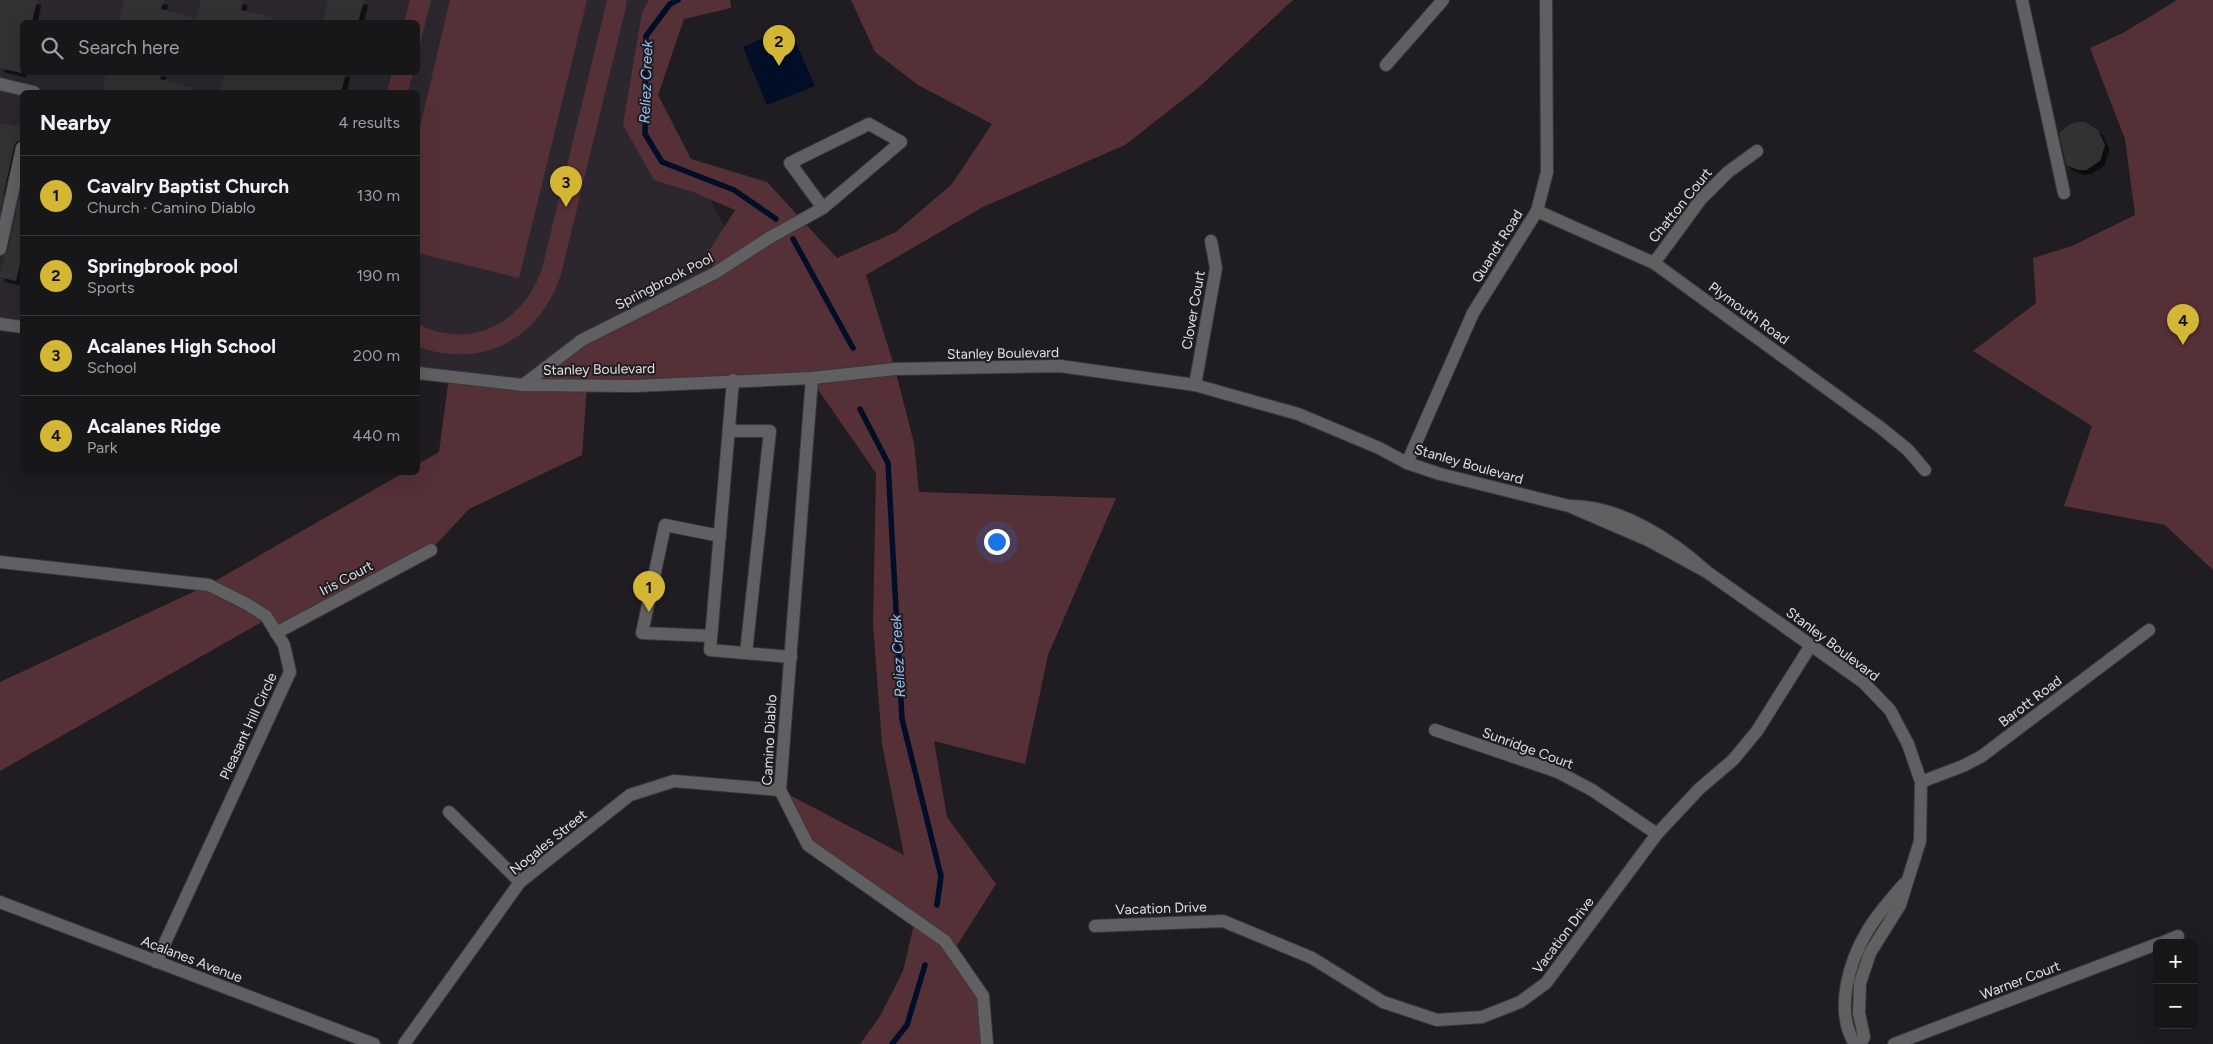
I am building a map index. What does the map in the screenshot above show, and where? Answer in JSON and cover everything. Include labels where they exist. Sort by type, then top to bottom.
[{"type":"street","points":[[1386,66],[1443,0]]},
{"type":"street","name":"Quandt Road","points":[[1407,463],[1473,313],[1537,211],[1547,172],[1546,0]]},
{"type":"street","points":[[2022,0],[2064,193]]},
{"type":"street","points":[[0,84],[26,90]]},
{"type":"street","name":"Springbrook Pool","points":[[523,385],[582,340],[715,273],[768,238],[823,208],[902,142],[869,124],[790,163],[823,208]]},
{"type":"street","name":"Chatton Court","points":[[1654,263],[1701,199],[1728,172],[1757,151]]},
{"type":"street","points":[[0,248],[20,157]]},
{"type":"street","name":"Plymouth Road","points":[[1537,211],[1654,263],[1881,428],[1908,450],[1925,470]]},
{"type":"street","name":"Clover Court","points":[[1195,385],[1216,268],[1211,241]]},
{"type":"street","points":[[0,324],[20,327]]},
{"type":"street","name":"Stanley Boulevard","points":[[420,372],[523,385],[634,386],[733,380],[812,378],[895,369],[1060,366],[1195,385],[1298,414],[1379,448],[1407,463],[1440,474],[1569,506],[1588,506],[1651,530],[1684,551],[1707,572],[1862,682],[1890,710],[1908,744],[1922,782],[1920,841],[1900,905],[1870,953],[1860,983],[1859,1013],[1864,1037],[1860,1044]]},
{"type":"street","name":"Camino Diablo","points":[[812,378],[780,790],[808,845],[945,942],[983,996],[987,1044]]},
{"type":"street","points":[[733,380],[710,650],[790,657]]},
{"type":"street","points":[[729,430],[770,431],[746,653]]},
{"type":"street","points":[[711,636],[642,633],[665,525],[720,536]]},
{"type":"street","name":"Iris Court","points":[[276,633],[431,550]]},
{"type":"street","name":"Pleasant Hill Circle","points":[[0,562],[208,585],[245,603],[266,616],[284,645],[290,672],[156,962]]},
{"type":"street","name":"Barott Road","points":[[1922,782],[1963,766],[1982,756],[2149,630]]},
{"type":"street","name":"Vacation Drive","points":[[1095,926],[1223,921],[1312,958],[1384,1002],[1437,1020],[1482,1017],[1520,1002],[1546,983],[1657,834],[1699,789],[1733,760],[1757,731],[1812,645]]},
{"type":"street","name":"Sunridge Court","points":[[1435,730],[1558,772],[1592,790],[1657,834]]},
{"type":"street","name":"Nogales Street","points":[[404,1044],[520,882],[630,795],[674,781],[780,790]]},
{"type":"street","points":[[449,812],[520,882]]},
{"type":"street","name":"Stanley Boulevard","points":[[1855,1044],[1850,1037],[1845,1012],[1847,982],[1856,952],[1868,930],[1907,880]]},
{"type":"street","name":"Acalanes Avenue","points":[[0,902],[374,1044]]},
{"type":"street","points":[[2171,939],[2178,936]]},
{"type":"street","name":"Warner Court","points":[[1894,1044],[2153,946]]},
{"type":"shaded area","points":[[0,0],[677,0],[658,95],[738,255],[523,385],[420,373],[420,90],[20,90],[20,327],[0,324]]},
{"type":"shaded area","points":[[410,0],[431,0],[420,45],[420,20],[405,20]]},
{"type":"shaded area","points":[[450,0],[587,0],[519,278],[420,253],[420,127]]},
{"type":"shaded area","points":[[607,0],[627,0],[561,274],[552,297],[539,316],[524,331],[506,343],[487,351],[465,354],[442,353],[420,348],[420,325],[438,332],[457,334],[476,333],[493,327],[522,304],[533,288],[542,269]]},
{"type":"shaded area","points":[[649,0],[730,0],[731,8],[684,19],[658,95],[691,159],[767,182],[837,258],[896,232],[952,184],[992,124],[918,85],[875,52],[851,0],[1293,0],[1198,88],[1125,145],[983,207],[866,275],[895,369],[914,443],[919,492],[1116,498],[1048,655],[1025,764],[934,741],[947,817],[996,884],[953,952],[983,996],[987,1044],[860,1044],[880,1016],[903,971],[915,920],[808,845],[780,790],[904,855],[882,744],[873,625],[876,473],[812,381],[587,386],[582,455],[469,509],[431,550],[276,633],[267,619],[0,771],[0,682],[208,585],[400,475],[420,475],[420,463],[439,452],[449,377],[523,385],[542,369],[715,273],[709,251],[735,210],[693,192],[654,180],[623,125],[642,12]]},
{"type":"shaded area","points":[[2177,0],[2213,0],[2213,570],[2165,525],[2064,506],[2092,426],[1973,351],[2036,303],[2033,258],[2072,246],[2135,215],[2125,139],[2090,48],[2123,33]]},
{"type":"shaded area","points":[[391,75],[412,75],[409,90],[388,90]]},
{"type":"water","points":[[789,27],[815,86],[767,105],[743,47]]},
{"type":"building","points":[[0,0],[37,0],[32,20],[20,20],[20,73],[0,68]]},
{"type":"building","points":[[124,0],[164,0],[161,9],[193,17],[192,20],[119,20]]},
{"type":"building","points":[[201,0],[243,0],[241,10],[272,17],[271,20],[196,20]]},
{"type":"building","points":[[328,0],[364,0],[359,20],[323,20]]},
{"type":"building","points":[[105,75],[161,75],[160,79],[193,88],[193,90],[102,90]]},
{"type":"building","points":[[224,75],[345,75],[342,90],[220,90]]},
{"type":"building","points":[[2085,122],[2098,130],[2105,145],[2100,161],[2086,170],[2078,170],[2066,165],[2059,133],[2070,124]]},
{"type":"building","points":[[0,124],[20,126],[20,141],[16,142],[14,146],[0,211]]},
{"type":"building","points":[[20,194],[20,263],[16,281],[0,277],[5,255],[8,251]]},
{"type":"waterway","name":"Reliez Creek","points":[[678,0],[670,4],[646,36],[645,134],[662,162],[734,190],[776,219]]},
{"type":"waterway","name":"Reliez Creek","points":[[793,239],[853,348]]},
{"type":"waterway","name":"Reliez Creek","points":[[860,409],[888,463],[902,719],[941,876],[937,905]]},
{"type":"waterway","name":"Reliez Creek","points":[[892,1044],[907,1025],[925,965]]},
{"type":"place","name":"Springbrook pool","points":[[779,66]]},
{"type":"place","name":"Acalanes High School","points":[[566,207]]},
{"type":"place","name":"Acalanes Ridge","points":[[2183,345]]},
{"type":"place","name":"Cavalry Baptist Church","points":[[649,612]]}]
